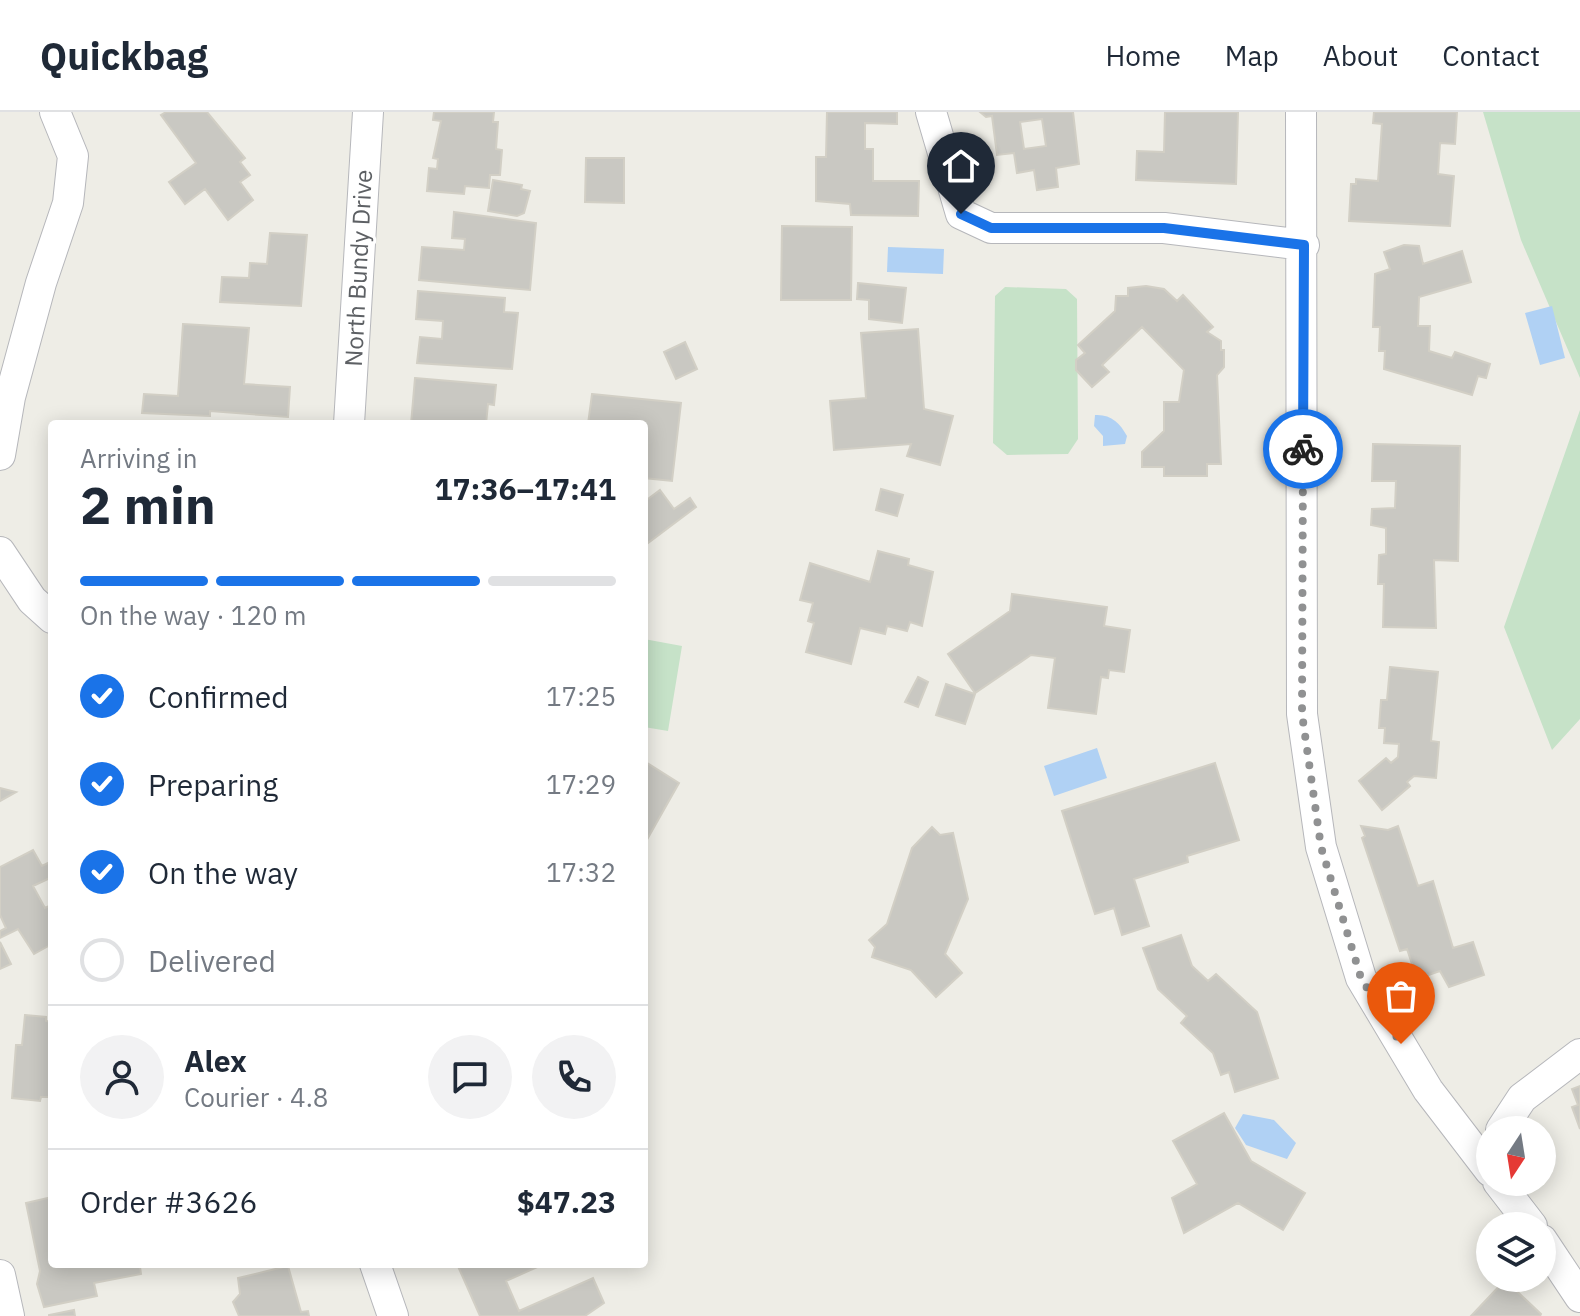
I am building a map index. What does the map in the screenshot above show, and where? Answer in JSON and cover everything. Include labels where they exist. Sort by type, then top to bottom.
[{"type":"street","points":[[0,455],[10,397],[37,297],[68,203],[73,156],[55,112]]},
{"type":"street","name":"North Bundy Drive","points":[[349,420],[368,112]]},
{"type":"street","points":[[931,112],[961,214],[991,228],[1164,228],[1304,245]]},
{"type":"street","points":[[1301,112],[1304,245],[1302,714],[1321,847],[1361,978],[1428,1090],[1476,1147]]},
{"type":"street","points":[[0,552],[32,600],[48,614]]},
{"type":"street","points":[[1510,1116],[1522,1098],[1580,1054]]},
{"type":"street","points":[[1556,1261],[1580,1297]]},
{"type":"street","points":[[376,1268],[393,1316]]},
{"type":"street","points":[[0,1275],[9,1316]]},
{"type":"green space","points":[[1483,112],[1580,112],[1580,378],[1521,240]]},
{"type":"green space","points":[[1005,287],[1066,289],[1077,299],[1078,439],[1068,454],[1007,455],[993,443],[995,296]]},
{"type":"green space","points":[[1580,410],[1580,719],[1552,750],[1504,627]]},
{"type":"green space","points":[[648,640],[682,646],[668,731],[648,728]]},
{"type":"water","points":[[888,247],[944,249],[943,274],[887,272]]},
{"type":"water","points":[[1552,306],[1565,358],[1540,365],[1525,313]]},
{"type":"water","points":[[1095,415],[1106,416],[1118,423],[1127,436],[1125,444],[1103,446],[1103,436],[1094,426]]},
{"type":"water","points":[[1097,748],[1107,778],[1054,796],[1044,766]]},
{"type":"water","points":[[1243,1114],[1274,1120],[1296,1143],[1287,1159],[1246,1145],[1235,1128]]},
{"type":"building","points":[[166,112],[207,112],[245,158],[240,162],[250,175],[240,182],[253,200],[228,220],[205,189],[185,204],[169,182],[196,163],[161,115]]},
{"type":"building","points":[[434,112],[494,112],[493,122],[498,122],[496,149],[502,150],[500,175],[490,175],[489,188],[465,186],[464,194],[427,191],[429,168],[437,169],[438,159],[433,158],[441,121],[433,120]]},
{"type":"building","points":[[827,112],[897,112],[897,124],[865,123],[865,149],[873,149],[873,181],[919,181],[918,216],[851,215],[850,204],[816,201],[816,157],[826,157]]},
{"type":"building","points":[[980,112],[1073,112],[1079,164],[1056,168],[1058,187],[1037,190],[1034,170],[1017,173],[1014,153],[997,155],[992,116],[986,117]],"holes":[[[1042,119],[1046,146],[1024,149],[1020,122]]]},
{"type":"building","points":[[1165,112],[1238,112],[1236,184],[1136,180],[1137,151],[1164,152]]},
{"type":"building","points":[[1374,112],[1457,112],[1455,144],[1440,143],[1438,174],[1454,176],[1450,226],[1349,221],[1351,184],[1356,184],[1356,179],[1378,181],[1382,124],[1373,123]]},
{"type":"building","points":[[586,158],[624,158],[624,203],[585,202]]},
{"type":"building","points":[[493,180],[522,185],[521,189],[530,191],[524,213],[517,216],[488,211]]},
{"type":"building","points":[[454,212],[536,223],[530,290],[419,280],[422,247],[464,250],[465,239],[452,238]]},
{"type":"building","points":[[782,226],[852,227],[851,300],[781,300]]},
{"type":"building","points":[[270,233],[307,235],[301,306],[220,302],[222,277],[249,278],[250,263],[267,264]]},
{"type":"building","points":[[1404,245],[1419,246],[1423,264],[1462,251],[1471,282],[1419,297],[1418,326],[1430,326],[1429,351],[1452,358],[1455,352],[1490,364],[1486,378],[1478,376],[1472,395],[1384,369],[1385,351],[1379,351],[1380,327],[1373,327],[1375,274],[1390,269],[1384,252]]},
{"type":"building","points":[[858,283],[906,288],[902,323],[869,319],[869,300],[857,299]]},
{"type":"building","points":[[1146,286],[1164,289],[1177,301],[1183,295],[1213,327],[1207,332],[1221,341],[1221,350],[1224,350],[1224,367],[1217,375],[1221,464],[1207,464],[1207,476],[1164,476],[1164,467],[1142,467],[1142,452],[1164,431],[1164,402],[1179,402],[1184,370],[1142,327],[1102,365],[1109,372],[1092,387],[1076,370],[1076,360],[1085,353],[1078,345],[1115,311],[1116,296],[1128,296],[1128,288]]},
{"type":"building","points":[[418,291],[505,298],[504,312],[518,313],[512,369],[417,363],[420,337],[442,339],[443,321],[416,319]]},
{"type":"building","points":[[183,324],[249,328],[244,384],[290,387],[288,417],[210,411],[210,416],[142,413],[144,394],[178,396]]},
{"type":"building","points":[[918,329],[924,409],[953,416],[940,465],[907,456],[911,444],[834,450],[830,401],[866,398],[861,333]]},
{"type":"building","points":[[685,342],[697,369],[676,379],[664,352]]},
{"type":"building","points":[[415,378],[496,385],[494,405],[488,404],[486,420],[411,420]]},
{"type":"building","points":[[592,394],[681,403],[672,481],[648,478],[648,420],[589,420]]},
{"type":"building","points":[[1373,444],[1460,446],[1458,561],[1434,560],[1436,628],[1383,627],[1384,584],[1378,584],[1379,555],[1386,554],[1386,528],[1371,525],[1372,509],[1395,508],[1396,481],[1372,481]]},
{"type":"building","points":[[881,489],[903,495],[897,516],[876,510]]},
{"type":"building","points":[[660,490],[674,509],[690,498],[696,507],[648,543],[648,499]]},
{"type":"building","points":[[878,551],[909,559],[908,565],[933,572],[922,626],[910,622],[907,631],[887,626],[885,634],[860,628],[851,664],[806,652],[814,623],[808,621],[813,603],[800,600],[810,563],[870,582]]},
{"type":"building","points":[[1012,594],[1107,607],[1104,626],[1130,630],[1124,672],[1109,670],[1108,678],[1101,677],[1096,714],[1048,708],[1055,658],[1031,655],[975,693],[948,654],[1010,611]]},
{"type":"building","points":[[1390,667],[1438,672],[1431,741],[1439,742],[1436,778],[1414,776],[1407,782],[1410,786],[1382,810],[1359,781],[1386,758],[1391,763],[1398,757],[1399,744],[1384,743],[1385,728],[1379,728],[1381,700],[1387,700]]},
{"type":"building","points":[[918,677],[928,682],[918,707],[905,702]]},
{"type":"building","points":[[946,684],[975,694],[965,724],[936,715]]},
{"type":"building","points":[[1215,763],[1239,840],[1187,856],[1188,862],[1134,879],[1149,926],[1122,935],[1114,908],[1095,914],[1062,811]]},
{"type":"building","points":[[648,764],[679,783],[648,838]]},
{"type":"building","points":[[0,788],[16,792],[0,801]]},
{"type":"building","points":[[1361,826],[1388,830],[1398,826],[1418,886],[1433,881],[1453,948],[1473,942],[1484,975],[1449,987],[1440,971],[1417,979],[1407,949],[1400,951],[1362,838],[1365,836]]},
{"type":"building","points":[[932,827],[940,835],[953,833],[968,899],[945,954],[962,973],[936,997],[911,970],[872,957],[875,947],[869,940],[887,924],[912,848]]},
{"type":"building","points":[[33,850],[42,866],[48,863],[48,879],[33,886],[45,908],[48,906],[48,946],[34,954],[18,929],[0,938],[0,931],[6,928],[0,915],[0,867]]},
{"type":"building","points":[[1181,935],[1192,966],[1208,981],[1216,974],[1257,1012],[1278,1078],[1235,1092],[1229,1072],[1221,1075],[1213,1053],[1181,1023],[1187,1016],[1158,989],[1143,948]]},
{"type":"building","points":[[0,942],[11,964],[0,969]]},
{"type":"building","points":[[25,1015],[46,1017],[48,1097],[41,1097],[40,1101],[12,1098],[16,1045],[22,1045]]},
{"type":"building","points":[[1580,1086],[1580,1129],[1572,1107],[1578,1105],[1572,1089]]},
{"type":"building","points":[[1224,1113],[1251,1161],[1305,1193],[1283,1230],[1238,1203],[1184,1233],[1172,1198],[1197,1184],[1173,1141]]},
{"type":"building","points":[[48,1198],[48,1268],[140,1268],[141,1274],[94,1283],[97,1296],[44,1307],[37,1284],[40,1271],[26,1203]]},
{"type":"building","points":[[289,1268],[301,1312],[308,1311],[309,1316],[239,1316],[233,1302],[240,1294],[238,1278]]},
{"type":"building","points":[[459,1268],[535,1268],[506,1281],[519,1311],[593,1278],[604,1303],[585,1316],[480,1316]]},
{"type":"building","points":[[1494,1292],[1518,1292],[1541,1314],[1540,1316],[1471,1316]]},
{"type":"building","points":[[74,1310],[75,1316],[49,1316],[49,1315]]},
{"type":"way so far","points":[[1303,449],[1302,714],[1321,847],[1361,978],[1401,1044]]},
{"type":"route","points":[[961,214],[991,228],[1164,228],[1304,245],[1303,449]]}]
